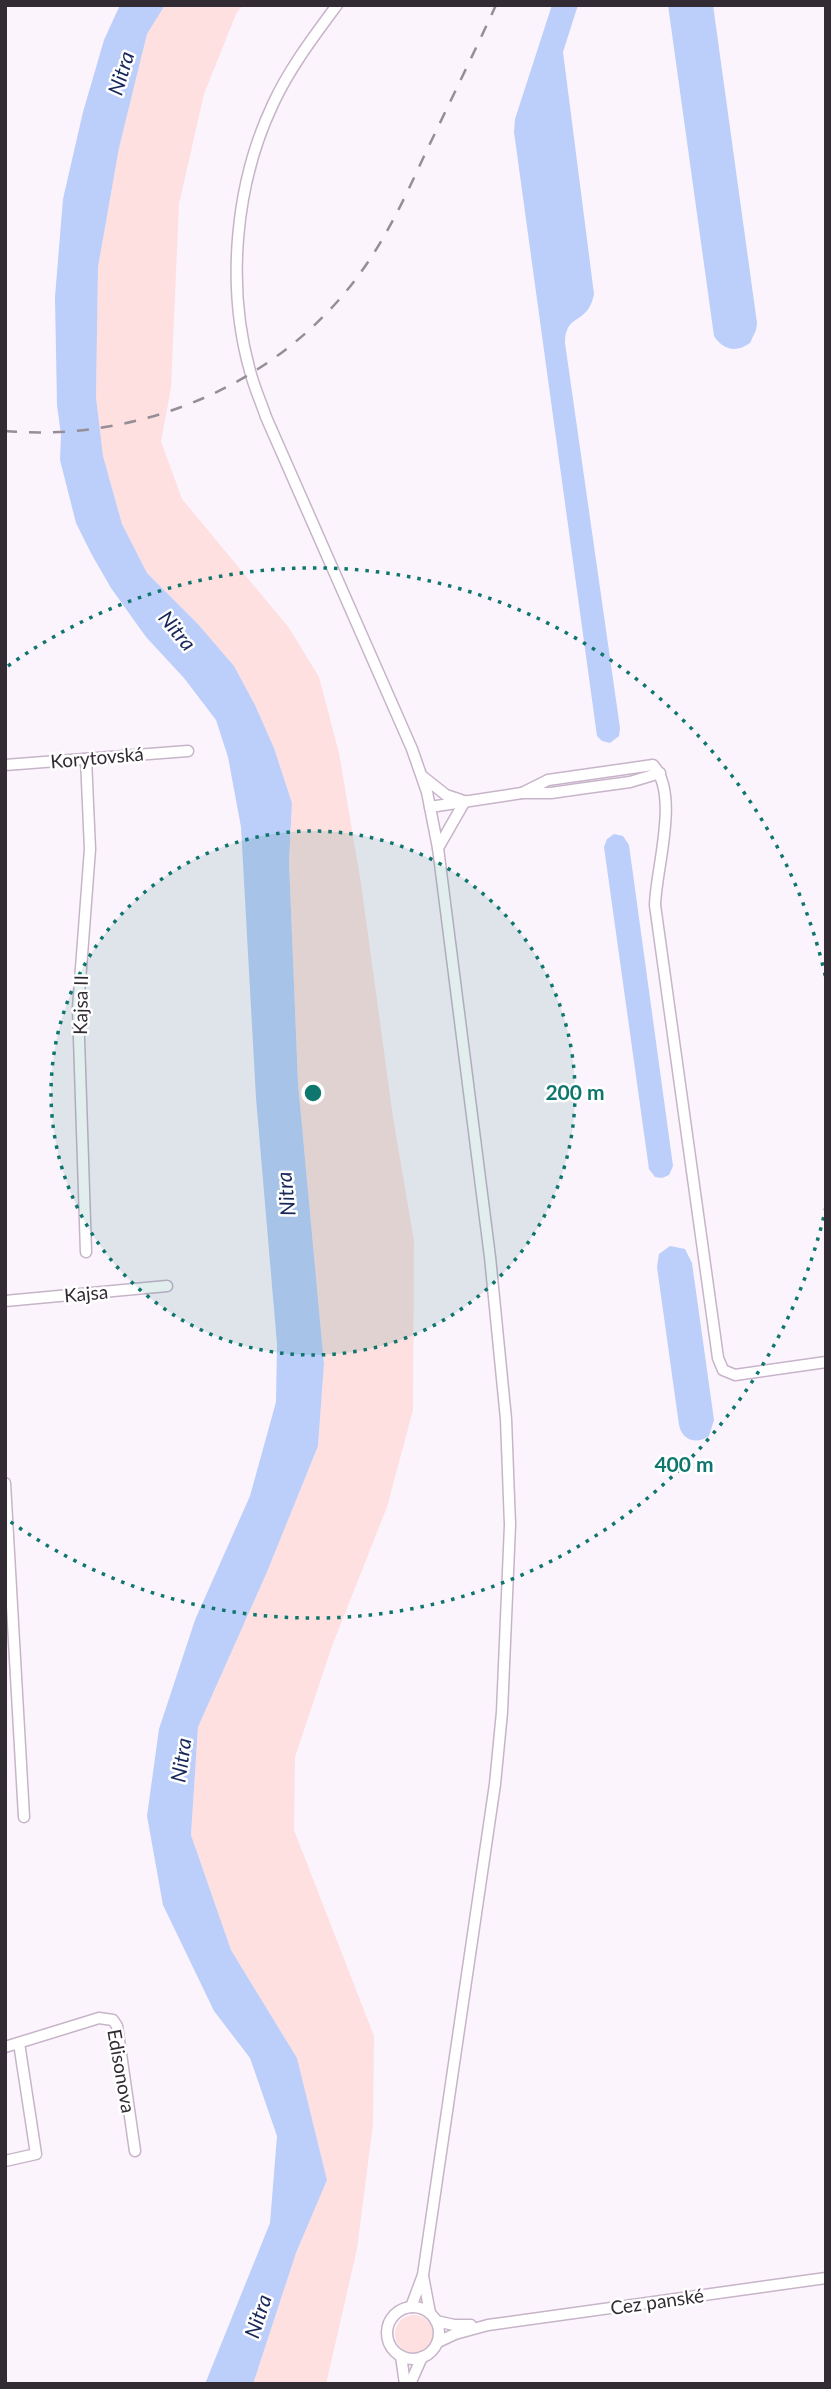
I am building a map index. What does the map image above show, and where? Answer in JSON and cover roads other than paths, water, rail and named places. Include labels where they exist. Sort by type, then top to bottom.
[{"type":"street","points":[[337,5],[313,37],[273,103],[252,159],[243,202],[236,260],[242,330],[250,371],[266,417],[422,776],[430,807],[438,848],[490,1257],[506,1419],[510,1525],[502,1712],[495,1784],[423,2275],[411,2307]]},
{"type":"street","name":"Korytovská","points":[[5,765],[188,751]]},
{"type":"street","name":"Kajsa II","points":[[86,759],[90,849],[78,1008],[86,1252]]},
{"type":"street","points":[[430,807],[522,793],[551,793],[597,787],[630,782],[660,773],[667,816],[655,905],[718,1357],[723,1370],[735,1375],[826,1362]]},
{"type":"street","points":[[422,776],[446,795],[465,801]]},
{"type":"street","points":[[438,848],[465,801]]},
{"type":"street","name":"Kajsa","points":[[5,1301],[167,1286]]},
{"type":"street","points":[[5,1483],[24,1817]]},
{"type":"street","name":"Edisonova","points":[[5,2047],[99,2018],[113,2020],[117,2026],[135,2151]]},
{"type":"street","points":[[5,2161],[36,2154],[19,2043]]},
{"type":"street","points":[[401,2356],[422,2357],[432,2351],[438,2342],[439,2331],[423,2275]]},
{"type":"street","name":"Cez panské","points":[[438,2342],[455,2334],[488,2325],[826,2278]]},
{"type":"street","points":[[407,2384],[401,2356],[388,2339],[388,2328],[392,2318],[400,2310],[411,2307],[422,2308],[433,2317]]},
{"type":"street","name":"Cez panské","points":[[433,2317],[454,2325],[488,2325]]},
{"type":"street","points":[[407,2384],[422,2357]]},
{"type":"water","name":"Nitra","points":[[120,5],[165,5],[147,34],[119,148],[98,267],[96,397],[103,456],[122,524],[147,573],[197,623],[234,666],[274,748],[292,803],[289,862],[298,1083],[324,1364],[318,1446],[267,1572],[198,1727],[191,1835],[231,1950],[297,2058],[327,2180],[296,2253],[253,2384],[205,2384],[270,2223],[277,2136],[250,2058],[214,2011],[163,1905],[147,1816],[159,1729],[195,1620],[250,1496],[276,1402],[277,1344],[256,1098],[241,827],[228,757],[216,720],[184,678],[146,637],[111,588],[76,523],[60,460],[55,297],[63,199],[83,112],[104,40]]},
{"type":"water","points":[[552,5],[578,5],[563,52],[594,294],[587,311],[569,327],[565,343],[620,728],[619,736],[610,743],[597,736],[514,132],[515,119]]},
{"type":"water","points":[[668,5],[713,5],[757,323],[750,343],[740,348],[726,347],[714,336]]},
{"type":"water","points":[[614,834],[623,836],[629,845],[673,1166],[669,1175],[662,1178],[655,1177],[649,1169],[604,847],[607,839]]},
{"type":"water","points":[[670,1246],[685,1249],[692,1263],[714,1420],[709,1436],[699,1440],[686,1437],[679,1425],[657,1267],[659,1254]]},
{"type":"railway","points":[[5,431],[58,432],[110,426],[161,414],[210,395],[256,370],[298,340],[336,304],[384,236],[496,5]]}]
